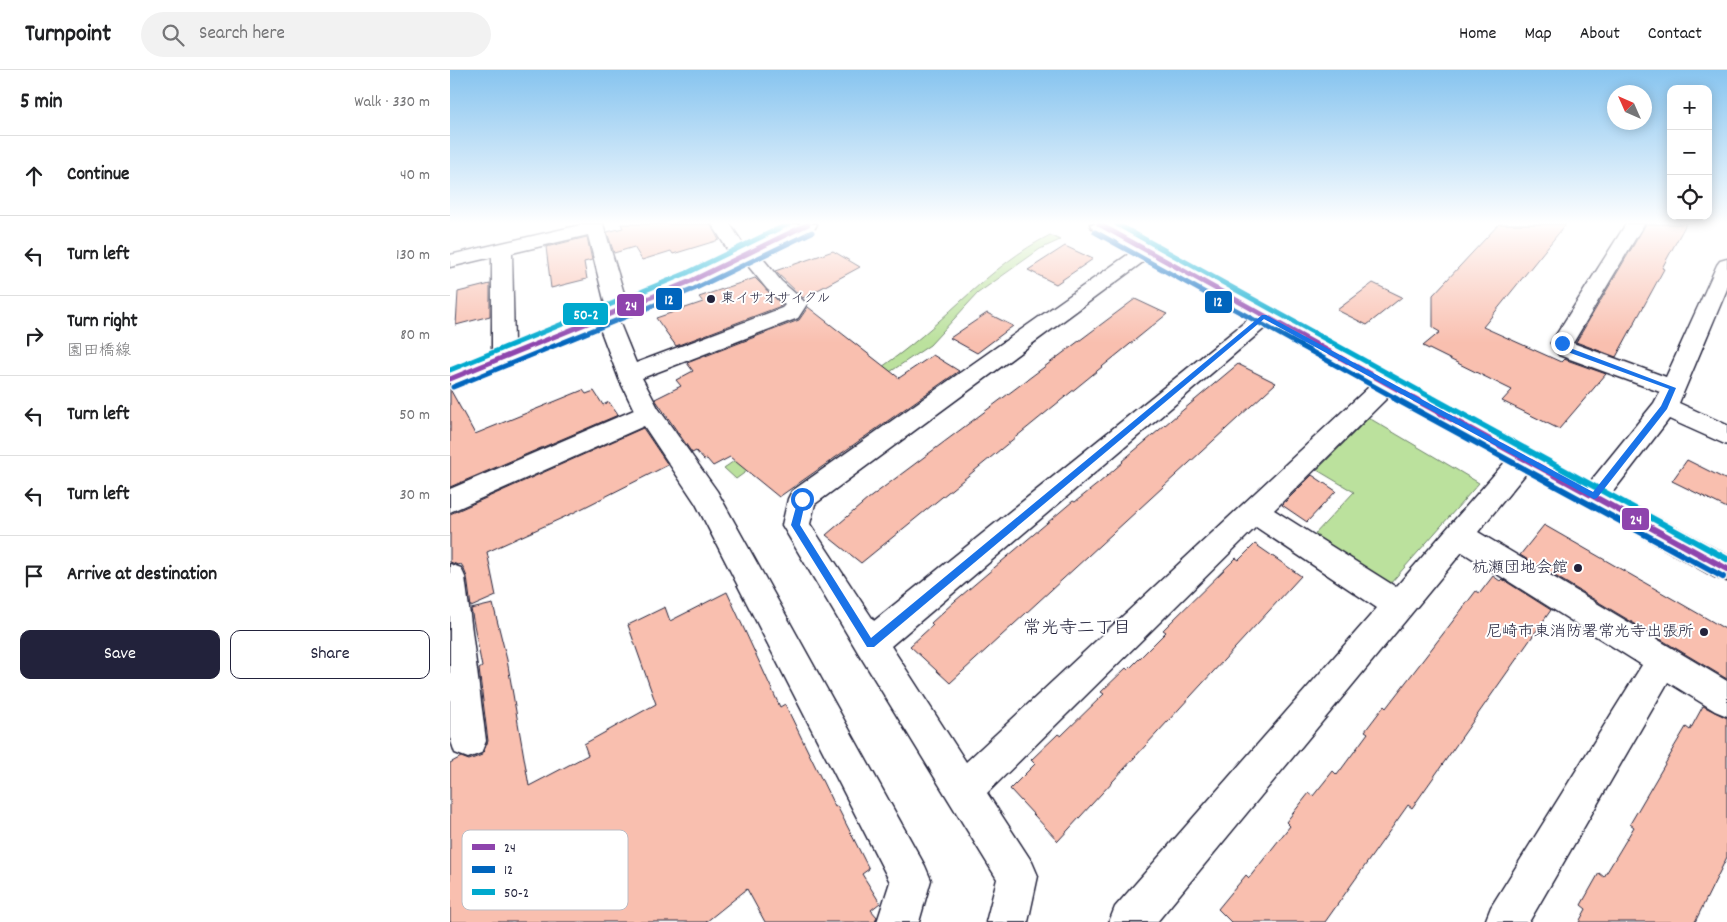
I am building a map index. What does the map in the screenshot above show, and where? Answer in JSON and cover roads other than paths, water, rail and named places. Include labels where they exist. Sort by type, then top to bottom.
[{"type":"street","points":[[502,264],[503,358]]},
{"type":"street","points":[[602,264],[612,314],[629,374],[648,414],[693,473],[708,499],[911,880],[898,922]]},
{"type":"street","points":[[450,379],[612,314],[726,264]]},
{"type":"street","points":[[629,374],[790,312],[796,304],[774,285],[754,264]]},
{"type":"street","points":[[1007,922],[1018,876],[796,525],[802,499],[1128,264]]},
{"type":"street","points":[[1171,264],[1264,317],[1727,569]]},
{"type":"street","points":[[1611,264],[1562,343],[1567,350],[1669,397],[1727,436]]},
{"type":"street","points":[[1594,496],[1669,397],[1725,277]]},
{"type":"street","points":[[870,644],[1264,317]]},
{"type":"street","points":[[963,790],[1387,384]]},
{"type":"street","points":[[450,501],[648,414]]},
{"type":"street","points":[[1130,922],[1524,458]]},
{"type":"street","points":[[1254,510],[1398,605]]},
{"type":"street","points":[[1458,535],[1727,700]]},
{"type":"street","points":[[450,577],[468,741]]},
{"type":"street","points":[[1506,922],[1663,661]]},
{"type":"place","name":"東イサオサイクル","points":[[711,299]]},
{"type":"place","name":"杭瀬団地会館","points":[[1578,568]]},
{"type":"place","name":"尼崎市東消防署常光寺出張所","points":[[1704,632]]},
{"type":"district","name":"常光寺二丁目","points":[[1077,629]]}]
